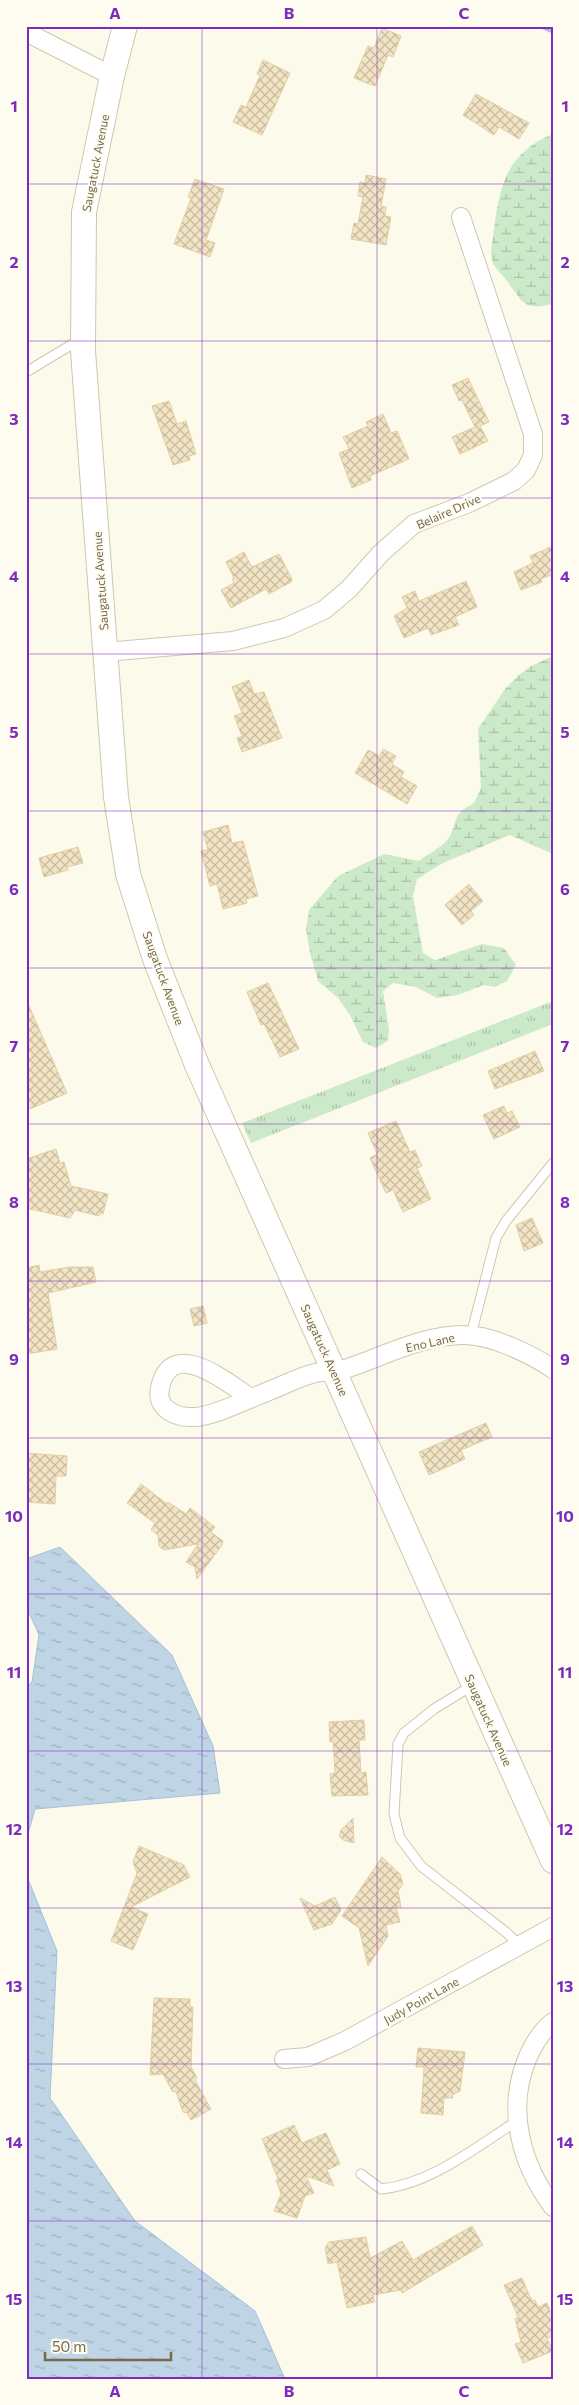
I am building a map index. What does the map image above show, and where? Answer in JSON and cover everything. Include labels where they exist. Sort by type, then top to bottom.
[{"type":"main road","name":"Saugatuck Avenue","points":[[125,26],[112,76],[84,212],[83,337],[116,797],[128,874],[155,959],[197,1065],[553,1861]]},
{"type":"street","points":[[26,32],[112,76]]},
{"type":"street","name":"Belaire Drive","points":[[105,652],[233,641],[284,628],[324,610],[349,589],[381,552],[414,524],[469,503],[514,481],[526,470],[533,456],[533,434],[461,217]]},
{"type":"street","name":"Eno Lane","points":[[251,1398],[200,1366],[185,1362],[169,1370],[159,1389],[162,1405],[174,1416],[196,1418],[251,1398],[312,1374],[345,1369],[408,1345],[458,1335],[471,1335],[515,1348],[553,1369]]},
{"type":"street","name":"Judy Point Lane","points":[[284,2059],[308,2057],[345,2041],[553,1927]]},
{"type":"street","points":[[553,2022],[538,2038],[522,2071],[515,2110],[526,2160],[543,2193],[553,2207]]},
{"type":"lane","points":[[26,372],[83,337]]},
{"type":"lane","points":[[471,1335],[496,1238],[506,1221],[553,1163]]},
{"type":"lane","points":[[473,1685],[434,1709],[404,1733],[398,1744],[394,1814],[400,1838],[421,1866],[507,1933],[519,1945]]},
{"type":"lane","points":[[361,2174],[381,2189],[397,2188],[441,2169],[517,2121]]},
{"type":"green space","points":[[553,134],[553,304],[530,306],[521,300],[493,263],[491,255],[496,213],[508,172],[525,151]]},
{"type":"green space","points":[[553,656],[553,854],[510,835],[443,863],[417,879],[413,896],[423,953],[435,960],[482,944],[504,948],[516,965],[507,981],[495,987],[483,985],[458,995],[437,998],[416,987],[393,983],[383,991],[389,1029],[388,1041],[376,1048],[363,1042],[350,1015],[338,998],[318,981],[306,929],[309,910],[338,876],[384,854],[419,861],[448,840],[457,817],[474,803],[481,788],[478,729],[505,689],[519,675],[531,666]]},
{"type":"green space","points":[[553,1001],[553,1024],[251,1143],[242,1123]]},
{"type":"water","points":[[60,1547],[172,1655],[213,1746],[220,1793],[35,1809],[26,1841],[26,1687],[32,1682],[39,1635],[26,1606],[26,1559]]},
{"type":"water","points":[[26,1874],[57,1951],[50,2098],[135,2221],[255,2311],[285,2379],[26,2379]]},
{"type":"building","points":[[382,28],[401,36],[393,57],[388,55],[375,86],[354,78],[368,46],[374,48]]},
{"type":"building","points":[[263,60],[290,73],[262,135],[233,122],[241,105],[246,107],[260,75],[257,74]]},
{"type":"building","points":[[476,94],[529,123],[519,139],[499,127],[494,135],[463,115]]},
{"type":"building","points":[[366,175],[386,179],[381,206],[386,207],[385,216],[391,217],[386,245],[351,239],[354,223],[358,224],[363,197],[358,196],[360,182],[365,183]]},
{"type":"building","points":[[195,179],[224,189],[206,240],[215,243],[210,257],[174,244],[191,198],[188,197]]},
{"type":"building","points":[[468,378],[489,422],[480,426],[488,441],[460,454],[452,437],[475,427],[462,400],[459,401],[452,385]]},
{"type":"building","points":[[169,401],[177,424],[186,421],[196,454],[189,456],[190,460],[173,465],[152,406]]},
{"type":"building","points":[[383,414],[391,433],[397,431],[409,459],[370,476],[371,480],[352,488],[339,453],[349,449],[343,437],[368,426],[366,422]]},
{"type":"building","points":[[553,546],[553,574],[541,579],[542,582],[521,590],[514,572],[533,563],[530,556]]},
{"type":"building","points":[[244,552],[252,567],[279,554],[292,579],[291,582],[269,594],[266,589],[231,608],[221,590],[234,583],[232,579],[234,578],[226,562]]},
{"type":"building","points":[[466,581],[477,607],[455,617],[459,625],[431,635],[428,628],[404,638],[394,616],[407,608],[402,597],[415,591],[419,601]]},
{"type":"building","points":[[249,680],[254,694],[264,692],[282,738],[242,752],[237,738],[242,736],[234,716],[242,713],[232,687]]},
{"type":"building","points":[[383,749],[396,756],[392,764],[404,772],[401,777],[417,786],[407,804],[355,773],[368,750],[380,756]]},
{"type":"building","points":[[228,825],[232,843],[243,841],[258,896],[246,899],[247,903],[223,909],[217,884],[210,886],[201,851],[208,850],[203,832]]},
{"type":"building","points":[[78,847],[83,863],[67,867],[68,870],[44,877],[39,858]]},
{"type":"building","points":[[469,884],[483,901],[471,911],[474,915],[462,925],[445,905]]},
{"type":"building","points":[[268,983],[299,1049],[280,1057],[264,1024],[261,1025],[247,992]]},
{"type":"building","points":[[26,999],[67,1093],[30,1109],[26,1100]]},
{"type":"building","points":[[535,1051],[544,1071],[495,1089],[488,1071]]},
{"type":"building","points":[[504,1106],[507,1113],[512,1111],[520,1127],[494,1139],[483,1115]]},
{"type":"building","points":[[396,1121],[410,1152],[415,1150],[422,1166],[417,1168],[431,1199],[403,1212],[393,1190],[386,1193],[370,1158],[377,1154],[368,1133]]},
{"type":"building","points":[[56,1149],[60,1163],[64,1162],[71,1186],[108,1194],[103,1214],[99,1216],[75,1210],[70,1218],[26,1208],[26,1159]]},
{"type":"building","points":[[532,1218],[543,1243],[524,1251],[516,1225]]},
{"type":"building","points":[[39,1265],[40,1272],[69,1267],[93,1267],[96,1282],[48,1293],[57,1349],[26,1354],[26,1268]]},
{"type":"building","points":[[203,1306],[207,1323],[194,1326],[190,1309]]},
{"type":"building","points":[[486,1423],[492,1437],[461,1450],[465,1459],[429,1475],[419,1452]]},
{"type":"building","points":[[26,1453],[67,1456],[66,1476],[56,1476],[55,1504],[26,1502]]},
{"type":"building","points":[[141,1484],[167,1504],[168,1502],[186,1514],[190,1508],[215,1527],[211,1532],[223,1541],[222,1545],[197,1579],[195,1567],[186,1562],[198,1544],[164,1550],[159,1546],[158,1535],[151,1530],[155,1523],[127,1503]]},
{"type":"building","points":[[364,1720],[365,1740],[359,1740],[361,1773],[366,1772],[368,1795],[332,1796],[330,1774],[335,1773],[333,1741],[330,1742],[329,1722]]},
{"type":"building","points":[[353,1818],[354,1843],[343,1840],[339,1836],[341,1830]]},
{"type":"building","points":[[139,1846],[184,1865],[190,1877],[131,1907],[148,1914],[133,1950],[111,1941],[137,1873],[133,1862]]},
{"type":"building","points":[[382,1857],[400,1874],[403,1884],[398,1891],[401,1907],[396,1907],[400,1922],[386,1925],[388,1936],[368,1966],[359,1928],[342,1916]]},
{"type":"building","points":[[335,1897],[341,1910],[332,1924],[314,1930],[300,1898],[315,1906]]},
{"type":"building","points":[[154,1998],[190,1999],[190,2007],[193,2007],[191,2067],[197,2078],[195,2080],[211,2109],[191,2120],[187,2113],[183,2112],[176,2092],[172,2091],[163,2074],[150,2075]]},
{"type":"building","points":[[418,2048],[465,2052],[460,2091],[452,2095],[453,2098],[444,2098],[443,2115],[421,2113],[424,2067],[416,2067]]},
{"type":"building","points":[[294,2125],[302,2143],[326,2133],[340,2164],[327,2170],[334,2186],[306,2176],[314,2193],[305,2196],[297,2218],[274,2211],[281,2194],[276,2180],[278,2179],[262,2139]]},
{"type":"building","points":[[472,2226],[483,2245],[402,2293],[401,2290],[373,2295],[375,2302],[347,2308],[337,2262],[328,2264],[325,2248],[329,2242],[366,2237],[370,2258],[402,2241],[413,2260]]},
{"type":"building","points":[[522,2278],[532,2301],[535,2300],[538,2307],[547,2303],[553,2318],[553,2336],[547,2338],[553,2351],[523,2363],[515,2344],[521,2342],[515,2319],[518,2317],[504,2285]]},
{"type":"waterway","points":[[541,26],[553,31]]}]
